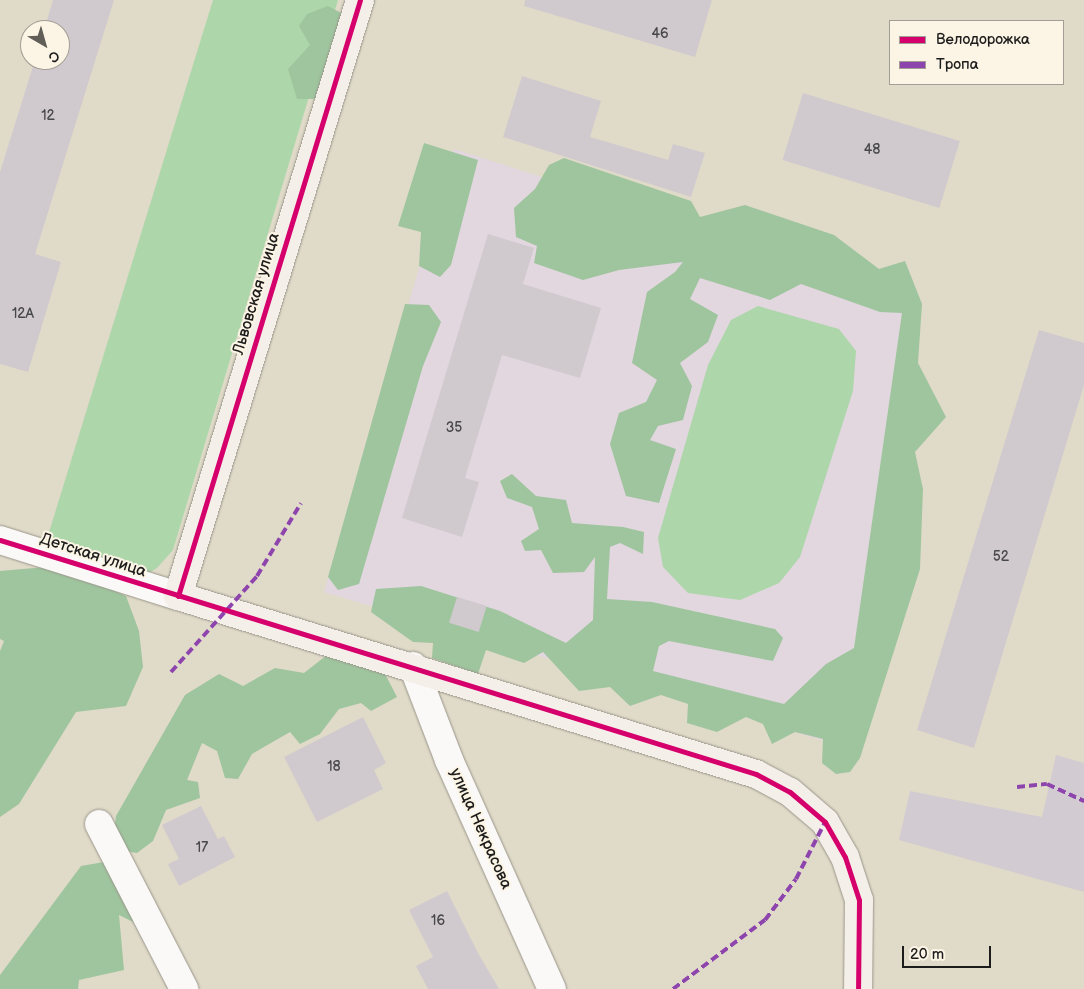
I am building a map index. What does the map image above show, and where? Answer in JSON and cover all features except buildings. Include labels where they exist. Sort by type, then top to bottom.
[{"type":"street","name":"Львовская улица","points":[[178,596],[360,0]]},
{"type":"street","name":"Детская улица","points":[[0,540],[178,596]]},
{"type":"street","points":[[178,596],[413,666],[756,774],[790,792],[825,822],[845,857],[859,900],[858,989]]},
{"type":"street","name":"улица Некрасова","points":[[413,666],[449,760],[552,989]]},
{"type":"street","points":[[98,824],[184,989]]},
{"type":"shaded area","points":[[454,149],[912,295],[851,749],[324,592]]},
{"type":"shaded area","points":[[1056,755],[1084,763],[1084,892],[899,840],[910,791],[1042,817]]},
{"type":"green space","points":[[213,0],[338,0],[173,550],[157,568],[147,574],[46,542]]},
{"type":"green space","points":[[328,6],[347,16],[322,99],[297,99],[288,69],[310,45],[299,26],[307,14]]},
{"type":"green space","points":[[424,143],[478,160],[451,265],[440,277],[419,266],[421,232],[398,226]]},
{"type":"green space","points":[[564,158],[691,201],[700,217],[745,205],[834,235],[879,269],[905,261],[922,304],[918,363],[946,417],[915,452],[923,489],[920,569],[860,758],[850,772],[836,774],[822,763],[823,739],[795,732],[772,744],[763,724],[746,717],[717,732],[687,723],[688,704],[661,695],[630,706],[610,687],[579,691],[543,652],[524,663],[486,650],[478,674],[432,658],[433,643],[413,642],[371,612],[376,589],[421,586],[500,611],[566,643],[593,620],[595,557],[584,572],[553,573],[541,550],[525,551],[521,541],[539,529],[532,507],[507,498],[500,481],[512,474],[536,496],[566,500],[572,523],[623,527],[644,532],[643,554],[620,543],[610,547],[607,599],[652,602],[775,629],[783,638],[773,661],[669,641],[659,646],[653,671],[784,704],[826,664],[854,648],[902,313],[880,312],[801,284],[770,300],[700,278],[690,299],[718,315],[708,342],[680,363],[692,386],[683,420],[658,426],[650,440],[676,449],[659,503],[626,496],[610,444],[619,413],[646,402],[657,380],[632,363],[647,292],[675,272],[683,262],[619,270],[583,280],[534,263],[537,246],[516,237],[514,208],[535,189],[549,165]]},
{"type":"green space","points":[[405,304],[429,305],[441,322],[423,366],[359,584],[338,590],[328,577]]},
{"type":"green space","points":[[758,306],[839,329],[856,351],[853,391],[800,557],[779,583],[740,600],[688,593],[663,567],[658,538],[708,365],[731,320]]},
{"type":"green space","points":[[57,566],[126,596],[139,631],[143,667],[126,706],[76,712],[19,804],[0,817],[0,651],[4,641],[0,639],[0,571]]},
{"type":"green space","points":[[327,655],[382,668],[397,697],[371,711],[361,703],[339,709],[320,734],[300,744],[290,732],[252,754],[238,779],[225,778],[217,751],[202,743],[187,780],[198,782],[200,798],[166,810],[153,841],[137,853],[112,849],[116,816],[185,695],[219,674],[243,686],[275,668],[304,673]]},
{"type":"green space","points":[[104,862],[135,923],[119,915],[124,970],[79,980],[78,989],[0,989],[0,975],[81,866]]},
{"type":"marked path","points":[[171,672],[257,576],[301,503]]},
{"type":"marked path","points":[[1017,787],[1047,784],[1084,801]]},
{"type":"marked path","points":[[673,989],[765,920],[796,879],[825,822]]},
{"type":"cycle path","points":[[178,596],[360,0]]},
{"type":"cycle path","points":[[0,540],[756,774],[790,792],[825,822],[845,857],[859,900],[858,989]]}]
